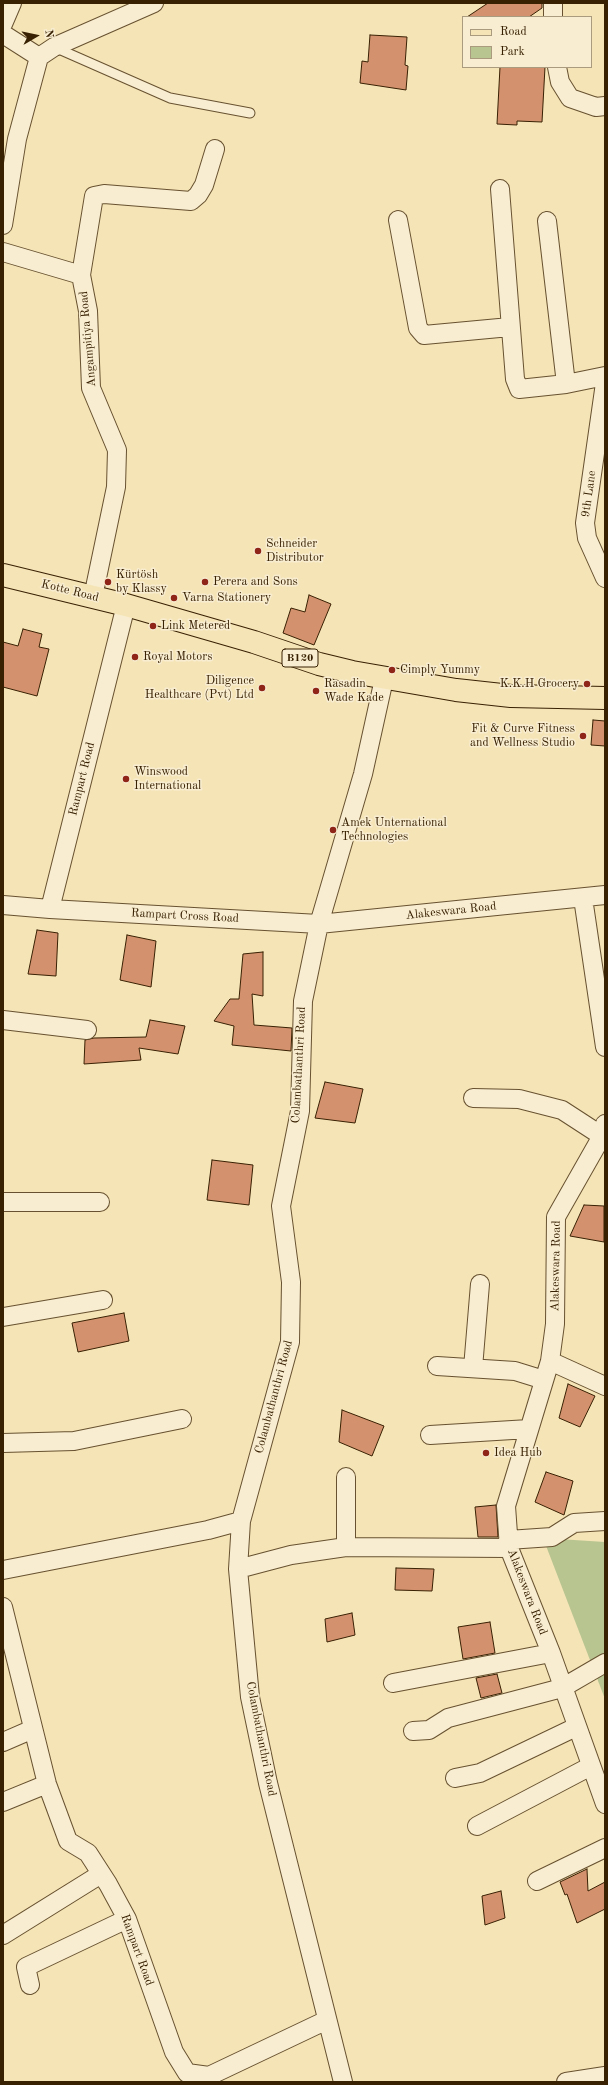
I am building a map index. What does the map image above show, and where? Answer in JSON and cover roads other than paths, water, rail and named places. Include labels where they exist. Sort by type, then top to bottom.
[{"type":"main road","name":"Kotte Road","points":[[3,575],[126,605],[254,642],[319,664],[384,679],[511,696],[605,698]]},
{"type":"street","points":[[3,24],[12,3]]},
{"type":"street","points":[[3,225],[17,139],[39,57],[54,47],[154,3]]},
{"type":"street","points":[[553,3],[553,16]]},
{"type":"street","points":[[3,34],[39,57]]},
{"type":"street","points":[[556,68],[560,82],[570,98],[596,108],[605,106]]},
{"type":"street","points":[[81,275],[94,196],[104,194],[191,201],[198,195],[204,185],[215,149]]},
{"type":"street","points":[[500,189],[510,327],[515,379],[519,389],[566,384],[605,376]]},
{"type":"street","points":[[398,220],[418,328],[424,335],[510,327]]},
{"type":"street","points":[[547,221],[566,384]]},
{"type":"street","name":"Angampitiya Road","points":[[3,252],[81,275],[88,311],[91,388],[117,450],[116,487],[93,597]]},
{"type":"street","name":"9th Lane","points":[[605,383],[585,523],[587,538],[605,578]]},
{"type":"street","name":"Rampart Road","points":[[50,909],[126,605]]},
{"type":"street","name":"Colambathanthri Road","points":[[327,2020],[268,1783],[250,1697],[238,1568],[241,1521],[290,1342],[291,1282],[282,1206],[300,1111],[303,1001],[319,924],[363,774],[384,679]]},
{"type":"street","name":"Alakeswara Road","points":[[319,924],[605,895]]},
{"type":"street","points":[[583,898],[605,1047]]},
{"type":"street","points":[[3,905],[50,909]]},
{"type":"street","name":"Rampart Cross Road","points":[[50,909],[319,924]]},
{"type":"street","points":[[3,1020],[86,1030]]},
{"type":"street","points":[[473,1098],[518,1099],[562,1110],[603,1130]]},
{"type":"street","name":"Alakeswara Road","points":[[603,1130],[556,1217],[555,1324],[550,1361],[506,1506],[509,1544],[551,1653],[562,1688],[605,1804]]},
{"type":"street","points":[[3,1202],[100,1202]]},
{"type":"street","points":[[473,1368],[480,1284]]},
{"type":"street","points":[[3,1317],[103,1300]]},
{"type":"street","points":[[550,1361],[605,1386]]},
{"type":"street","points":[[437,1366],[515,1371],[544,1380]]},
{"type":"street","points":[[3,1443],[74,1441],[182,1419]]},
{"type":"street","points":[[430,1436],[529,1429]]},
{"type":"street","points":[[346,1477],[346,1547]]},
{"type":"street","points":[[3,1570],[208,1530],[241,1521]]},
{"type":"street","points":[[238,1568],[291,1555],[346,1547],[509,1544],[552,1537],[574,1523],[605,1521]]},
{"type":"street","name":"Rampart Road","points":[[3,1607],[10,1663],[33,1729],[47,1784],[68,1841],[88,1853],[127,1919],[174,2052],[187,2073],[203,2079],[327,2020]]},
{"type":"street","points":[[393,1683],[551,1653]]},
{"type":"street","points":[[412,1731],[429,1730],[448,1718],[562,1688],[605,1663]]},
{"type":"street","points":[[455,1778],[480,1773],[576,1727]]},
{"type":"street","points":[[3,1742],[33,1729]]},
{"type":"street","points":[[477,1826],[591,1766]]},
{"type":"street","points":[[3,1802],[47,1784]]},
{"type":"street","points":[[537,1881],[605,1848]]},
{"type":"street","points":[[3,1935],[101,1874]]},
{"type":"street","points":[[30,1986],[26,1967],[127,1919]]},
{"type":"street","points":[[327,2020],[343,2082]]},
{"type":"street","points":[[566,2082],[605,2076]]},
{"type":"lane","points":[[54,47],[170,98],[250,113]]},
{"type":"place","name":"Schneider Distributor","points":[[258,551]]},
{"type":"place","name":"Kürtösh by Klassy","points":[[108,582]]},
{"type":"place","name":"Perera and Sons","points":[[205,582]]},
{"type":"place","name":"Varna Stationery","points":[[174,598]]},
{"type":"place","name":"Link Metered","points":[[153,626]]},
{"type":"place","name":"Royal Motors","points":[[135,657]]},
{"type":"place","name":"Cimply Yummy","points":[[392,670]]},
{"type":"place","name":"K.K.H Grocery","points":[[587,684]]},
{"type":"place","name":"Diligence Healthcare (Pvt) Ltd","points":[[262,688]]},
{"type":"place","name":"Rasadin Wade Kade","points":[[316,691]]},
{"type":"place","name":"Fit & Curve Fitness and Wellness Studio","points":[[583,736]]},
{"type":"place","name":"Winswood International","points":[[126,779]]},
{"type":"place","name":"Amek Unternational Technologies","points":[[333,830]]},
{"type":"place","name":"Idea Hub","points":[[486,1453]]}]
